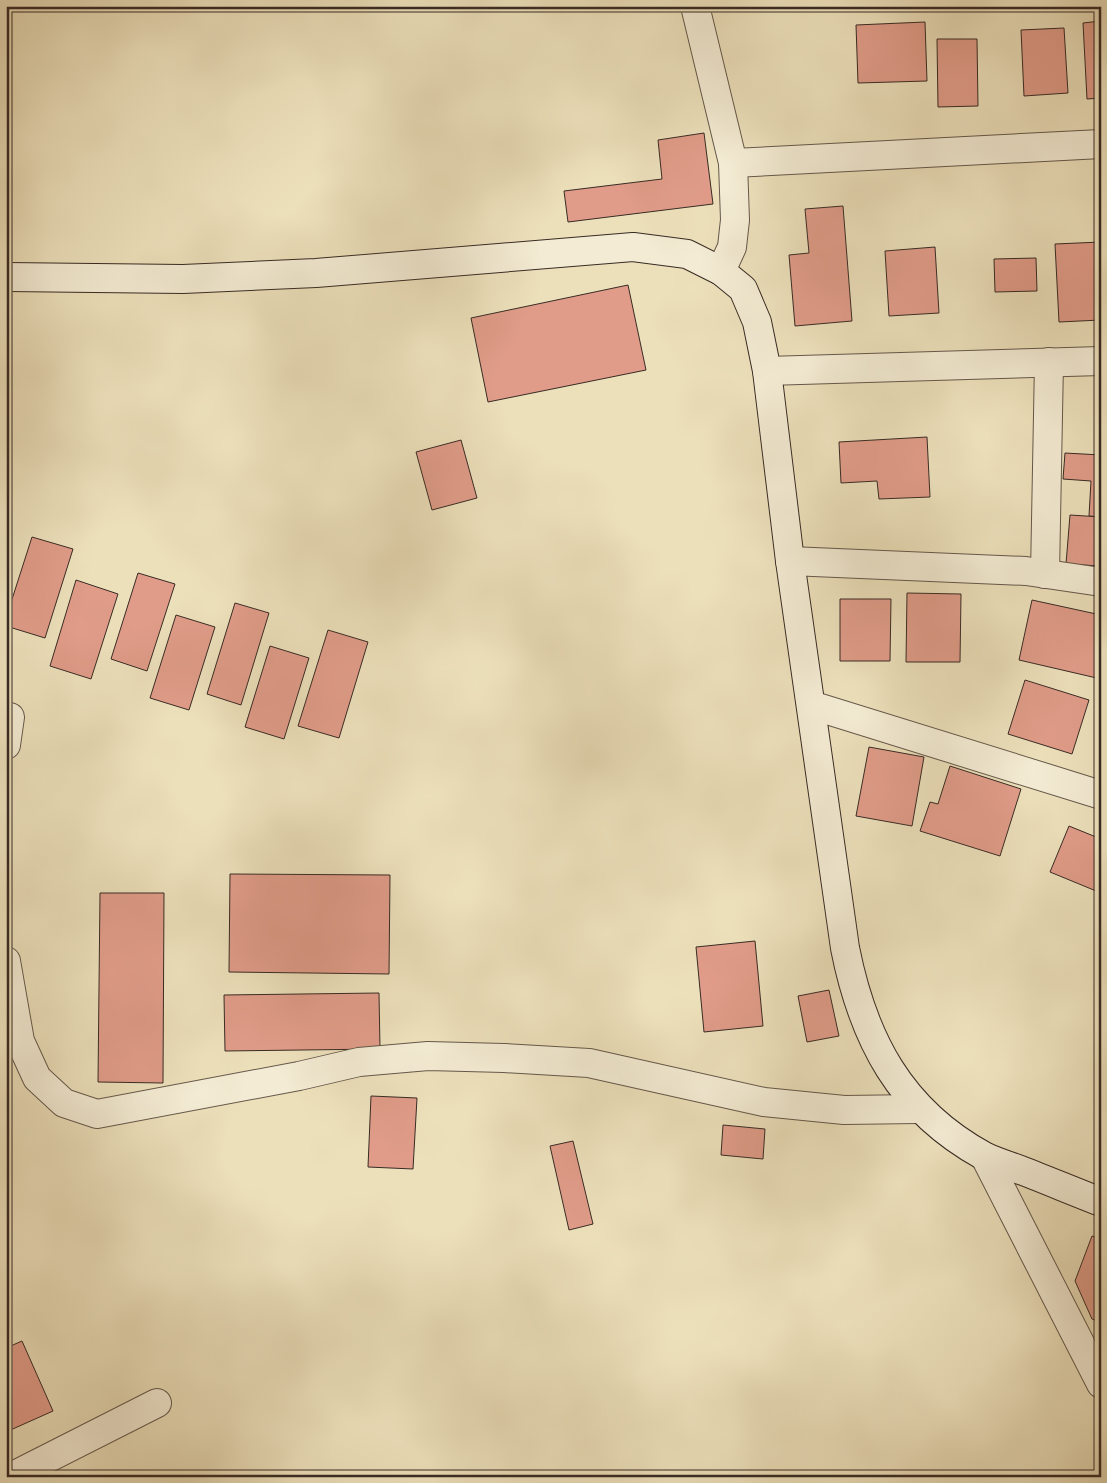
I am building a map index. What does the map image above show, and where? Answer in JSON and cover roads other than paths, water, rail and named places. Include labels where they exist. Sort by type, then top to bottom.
[{"type":"street","points":[[695,6],[733,163],[735,220],[732,247],[721,271]]},
{"type":"street","points":[[733,163],[1101,144]]},
{"type":"street","points":[[6,277],[183,279],[316,273],[633,247],[687,254],[721,271],[743,289],[757,322],[767,371],[790,561],[852,983],[888,1069],[919,1109],[950,1136],[985,1156],[1101,1202]]},
{"type":"street","points":[[767,371],[1101,361]]},
{"type":"street","points":[[1045,574],[1049,362]]},
{"type":"street","points":[[790,561],[1045,574],[1101,582]]},
{"type":"street","points":[[811,705],[1101,795]]},
{"type":"street","points":[[6,745],[10,718]]},
{"type":"street","points":[[6,961],[20,1041],[37,1078],[64,1103],[97,1114],[299,1076],[359,1062],[428,1056],[504,1058],[589,1064],[764,1102],[844,1110],[919,1109]]},
{"type":"street","points":[[985,1156],[1101,1384]]},
{"type":"street","points":[[11,1477],[157,1403]]}]
